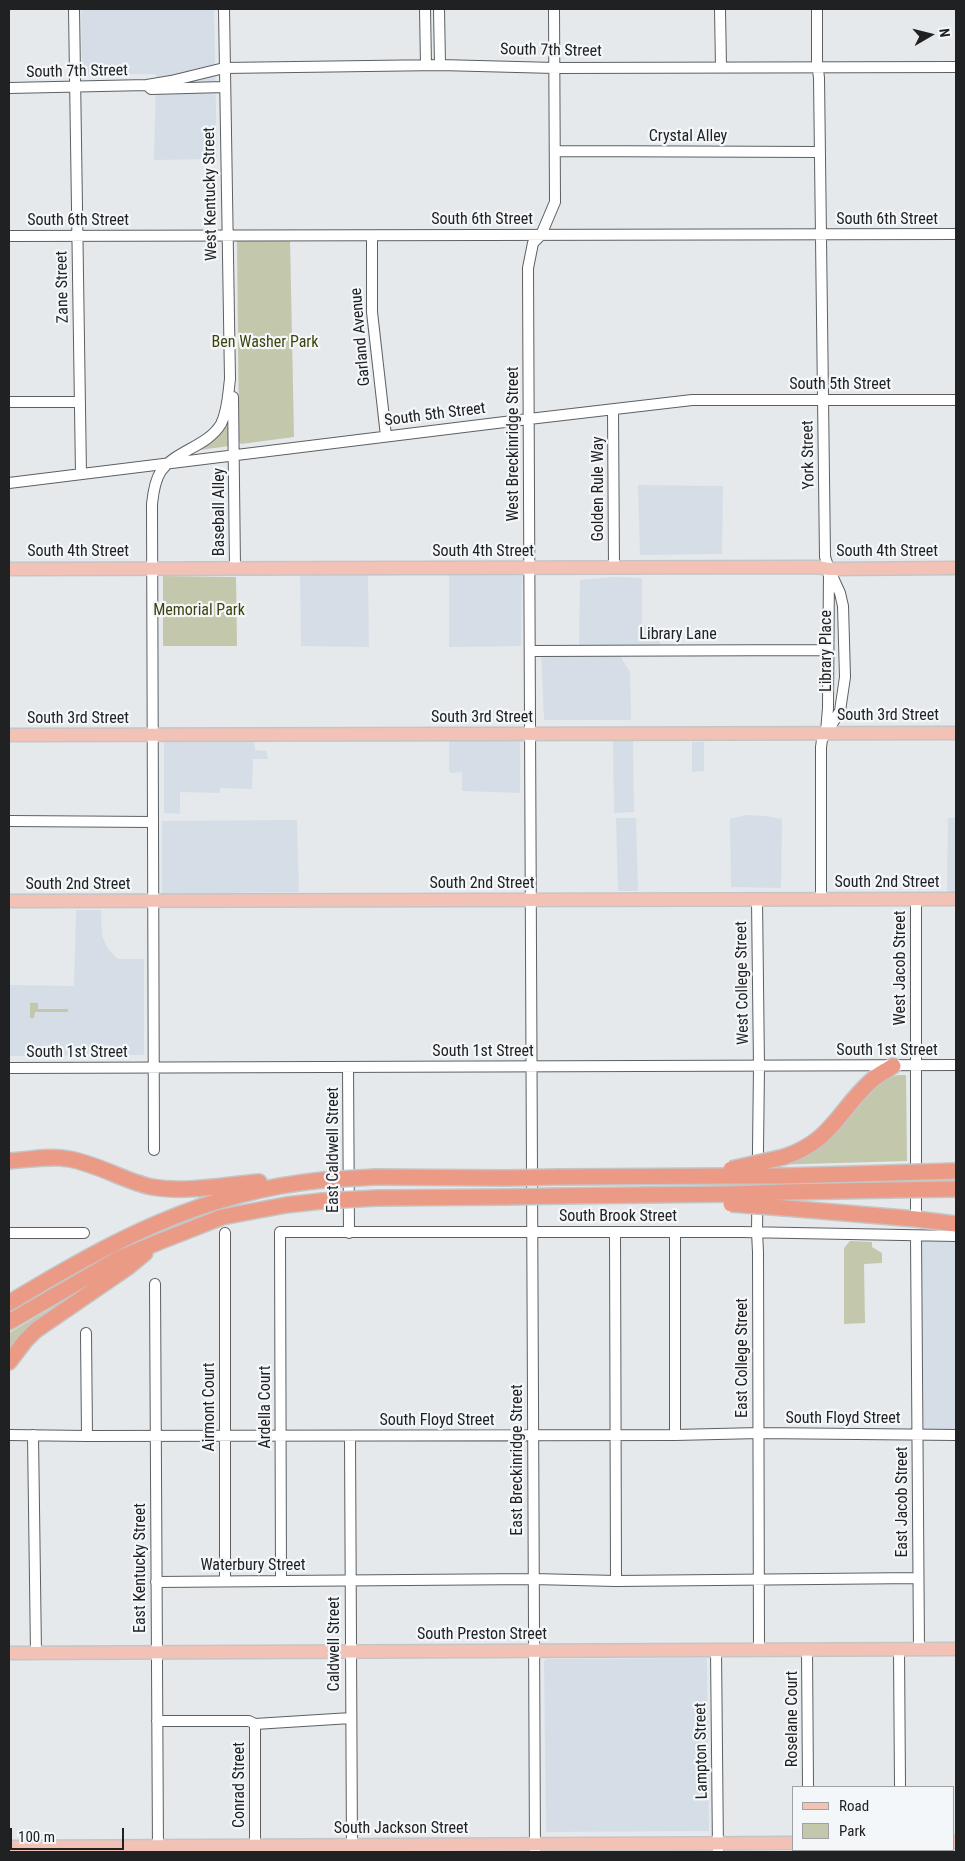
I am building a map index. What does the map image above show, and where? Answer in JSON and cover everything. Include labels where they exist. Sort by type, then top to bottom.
[{"type":"highway","points":[[731,1172],[795,1153],[823,1136],[872,1079],[894,1066]]},
{"type":"highway","points":[[9,1162],[56,1157],[89,1165],[159,1188],[238,1189]]},
{"type":"highway","points":[[9,1303],[111,1244],[258,1182],[376,1177],[673,1177],[731,1172],[783,1176],[956,1171]]},
{"type":"highway","points":[[731,1199],[786,1192],[956,1189]]},
{"type":"highway","points":[[9,1362],[36,1330],[139,1254],[161,1240],[222,1217],[243,1212],[322,1201],[377,1198],[609,1195],[731,1199],[785,1208],[956,1224]]},
{"type":"highway","points":[[9,1322],[118,1259],[139,1254]]},
{"type":"main road","name":"South 4th Street","points":[[9,569],[956,568]]},
{"type":"main road","name":"South 3rd Street","points":[[9,735],[956,733]]},
{"type":"main road","name":"South 2nd Street","points":[[9,901],[956,899]]},
{"type":"main road","name":"South Preston Street","points":[[9,1653],[956,1649]]},
{"type":"main road","name":"South Jackson Street","points":[[9,1847],[158,1849],[224,1849],[255,1846],[287,1849],[718,1848],[792,1843]]},
{"type":"street","name":"Zane Street","points":[[74,9],[81,474]]},
{"type":"street","name":"West Kentucky Street","points":[[154,1068],[152,504],[159,475],[165,466],[206,440],[216,430],[226,409],[230,379],[226,234],[224,9]]},
{"type":"street","points":[[425,9],[426,65]]},
{"type":"street","points":[[439,9],[440,64]]},
{"type":"street","name":"West Breckinridge Street","points":[[531,1067],[528,268],[533,243],[541,235],[555,202],[554,9]]},
{"type":"street","points":[[720,9],[721,67]]},
{"type":"street","name":"York Street","points":[[816,9],[820,152],[825,557],[829,569],[826,732],[821,747],[821,900]]},
{"type":"street","name":"South 7th Street","points":[[9,88],[147,85],[224,68],[440,64],[555,68],[956,67]]},
{"type":"street","name":"South 7th Street","points":[[147,85],[151,89],[224,87]]},
{"type":"street","name":"Crystal Alley","points":[[556,151],[820,152]]},
{"type":"street","name":"South 6th Street","points":[[9,236],[226,234],[372,236],[956,234]]},
{"type":"street","name":"Garland Avenue","points":[[372,236],[372,312],[386,436]]},
{"type":"street","name":"West Kentucky Street","points":[[230,379],[233,393],[235,455]]},
{"type":"street","name":"South 5th Street","points":[[9,484],[386,436],[692,400],[956,400]]},
{"type":"street","points":[[9,402],[80,402]]},
{"type":"street","name":"Golden Rule Way","points":[[613,410],[614,567]]},
{"type":"street","name":"Baseball Alley","points":[[235,455],[235,568]]},
{"type":"street","name":"Library Place","points":[[826,732],[840,711],[845,677],[844,606],[840,592],[829,569]]},
{"type":"street","name":"Library Lane","points":[[530,651],[827,650]]},
{"type":"street","points":[[9,821],[153,822]]},
{"type":"street","name":"West College Street","points":[[757,900],[759,1067]]},
{"type":"street","name":"West Jacob Street","points":[[916,900],[917,1066]]},
{"type":"street","points":[[916,1219],[917,1066]]},
{"type":"street","name":"South 1st Street","points":[[9,1068],[956,1066]]},
{"type":"street","name":"East Caldwell Street","points":[[348,1067],[349,1233]]},
{"type":"street","name":"East Breckinridge Street","points":[[531,1067],[535,1848]]},
{"type":"street","name":"East College Street","points":[[759,1067],[756,1232],[759,1433],[759,1650]]},
{"type":"street","points":[[154,1068],[154,1150]]},
{"type":"street","name":"South Brook Street","points":[[280,1232],[756,1232],[956,1236]]},
{"type":"street","name":"Ardella Court","points":[[280,1232],[281,1581]]},
{"type":"street","points":[[615,1232],[616,1581]]},
{"type":"street","points":[[675,1232],[675,1435]]},
{"type":"street","points":[[9,1233],[84,1233]]},
{"type":"street","name":"Airmont Court","points":[[225,1233],[225,1582]]},
{"type":"street","name":"East Jacob Street","points":[[916,1236],[919,1649]]},
{"type":"street","name":"East Kentucky Street","points":[[155,1284],[158,1849]]},
{"type":"street","points":[[86,1332],[87,1436]]},
{"type":"street","name":"South Floyd Street","points":[[9,1435],[616,1436],[759,1433],[956,1435]]},
{"type":"street","points":[[34,1435],[36,1653]]},
{"type":"street","name":"Caldwell Street","points":[[350,1436],[352,1849]]},
{"type":"street","name":"Waterbury Street","points":[[156,1582],[918,1578]]},
{"type":"street","points":[[899,1649],[900,1786]]},
{"type":"street","name":"Lampton Street","points":[[716,1650],[718,1848]]},
{"type":"street","name":"Roselane Court","points":[[807,1650],[808,1786]]},
{"type":"street","points":[[157,1722],[249,1721],[255,1724],[351,1718]]},
{"type":"street","name":"Conrad Street","points":[[255,1724],[255,1846]]},
{"type":"shaded area","points":[[81,9],[214,9],[217,159],[154,160],[156,74],[82,75]]},
{"type":"shaded area","points":[[638,485],[723,486],[722,554],[640,555]]},
{"type":"shaded area","points":[[522,573],[521,646],[449,647],[449,574]]},
{"type":"shaded area","points":[[300,574],[368,575],[369,647],[301,646]]},
{"type":"shaded area","points":[[613,577],[642,578],[642,625],[661,628],[660,647],[579,648],[580,580]]},
{"type":"shaded area","points":[[541,653],[619,654],[630,672],[631,720],[544,720]]},
{"type":"shaded area","points":[[449,739],[520,739],[520,793],[462,791],[462,772],[451,773],[449,770]]},
{"type":"shaded area","points":[[186,740],[254,740],[255,750],[266,751],[268,759],[253,759],[252,789],[220,788],[220,793],[180,792],[180,814],[164,813],[164,742]]},
{"type":"shaded area","points":[[613,740],[633,740],[634,812],[614,813]]},
{"type":"shaded area","points":[[692,742],[704,742],[704,771],[692,772]]},
{"type":"shaded area","points":[[746,815],[782,819],[781,888],[731,887],[730,819]]},
{"type":"shaded area","points":[[616,818],[636,818],[638,891],[618,891]]},
{"type":"shaded area","points":[[948,818],[956,818],[956,894],[947,894]]},
{"type":"shaded area","points":[[297,820],[299,892],[162,894],[162,821]]},
{"type":"shaded area","points":[[76,910],[101,910],[102,936],[108,949],[118,959],[144,959],[144,1055],[9,1056],[9,985],[74,986]]},
{"type":"shaded area","points":[[916,1236],[956,1236],[956,1435],[918,1435]]},
{"type":"shaded area","points":[[707,1658],[709,1831],[546,1832],[544,1661],[547,1659]]},
{"type":"green space","name":"Ben Washer Park","points":[[290,239],[294,437],[241,444],[239,441],[237,240]]},
{"type":"green space","points":[[223,426],[229,427],[229,446],[200,450]]},
{"type":"green space","name":"Memorial Park","points":[[163,576],[236,577],[237,646],[163,646]]},
{"type":"green space","points":[[30,1003],[38,1003],[38,1009],[68,1009],[68,1012],[35,1012],[34,1018],[30,1018]]},
{"type":"green space","points":[[898,1075],[906,1075],[907,1161],[768,1165],[780,1163],[821,1127],[871,1088],[886,1079]]},
{"type":"green space","points":[[850,1241],[872,1242],[872,1247],[882,1253],[882,1263],[864,1264],[865,1323],[844,1324],[844,1248]]},
{"type":"green space","points":[[99,1280],[9,1353],[9,1333]]}]
